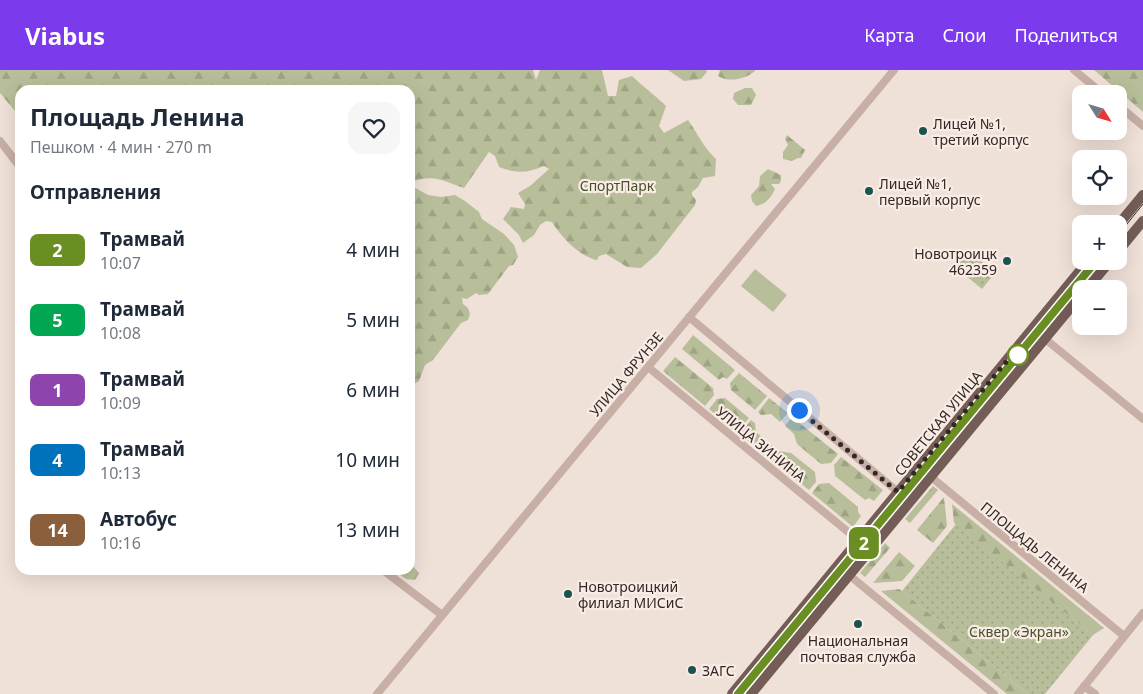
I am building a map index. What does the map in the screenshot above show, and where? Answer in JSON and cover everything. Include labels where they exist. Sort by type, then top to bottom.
[{"type":"main road","points":[[1126,215],[1143,195]]},
{"type":"main road","points":[[1127,240],[1143,221]]},
{"type":"main road","name":"СОВЕТСКАЯ УЛИЦА","points":[[732,694],[1081,270]]},
{"type":"main road","points":[[1094,280],[1103,270]]},
{"type":"main road","name":"СОВЕТСКАЯ УЛИЦА","points":[[750,694],[1072,306]]},
{"type":"street","name":"УЛИЦА ФРУНЗЕ","points":[[377,694],[894,70]]},
{"type":"street","points":[[1074,70],[1092,85]]},
{"type":"street","points":[[1128,114],[1143,126]]},
{"type":"street","points":[[0,141],[15,160]]},
{"type":"street","points":[[689,318],[910,502]]},
{"type":"street","points":[[1033,328],[1143,419]]},
{"type":"street","name":"УЛИЦА ЗИНИНА","points":[[648,367],[870,550]]},
{"type":"street","name":"ПЛОЩАДЬ ЛЕНИНА","points":[[919,467],[1124,636]]},
{"type":"street","points":[[838,566],[994,694]]},
{"type":"street","points":[[390,575],[442,615]]},
{"type":"street","points":[[1078,694],[1143,613]]},
{"type":"street","points":[[1084,686],[1095,694]]},
{"type":"green space","name":"СпортПарк","points":[[0,70],[533,70],[536,80],[540,70],[602,70],[608,96],[616,96],[619,80],[632,76],[666,106],[659,126],[664,133],[688,120],[704,145],[716,159],[715,176],[703,178],[698,187],[692,192],[696,200],[695,205],[657,254],[641,268],[627,267],[606,254],[599,256],[597,260],[584,255],[560,234],[552,222],[546,221],[540,225],[534,235],[523,243],[519,235],[503,219],[511,207],[524,209],[525,204],[518,193],[530,186],[549,169],[544,166],[527,171],[511,171],[499,167],[495,156],[489,152],[464,188],[431,178],[415,181],[415,85],[15,85],[15,111],[0,93]]},
{"type":"green space","points":[[668,70],[706,70],[707,72],[701,79],[684,81]]},
{"type":"green space","points":[[720,70],[755,71],[742,78],[732,80],[718,76]]},
{"type":"green space","points":[[1094,70],[1143,70],[1143,112],[1128,99],[1128,85],[1112,85]]},
{"type":"green space","points":[[745,88],[752,88],[756,95],[751,105],[738,105],[733,99],[734,93]]},
{"type":"green space","points":[[787,135],[805,150],[801,158],[792,161],[783,159],[783,152],[788,145],[785,139]]},
{"type":"green space","points":[[768,169],[781,175],[781,181],[779,184],[771,184],[775,189],[772,195],[768,200],[756,206],[752,201],[751,195],[759,186],[760,176]]},
{"type":"green space","points":[[415,188],[428,195],[441,197],[455,195],[465,201],[479,212],[482,219],[504,234],[514,245],[518,257],[488,294],[479,295],[476,293],[467,299],[462,298],[463,304],[468,308],[470,314],[468,320],[461,323],[433,360],[425,365],[419,381],[415,383]]},
{"type":"green space","points":[[967,249],[995,273],[982,289],[954,266]]},
{"type":"green space","points":[[755,269],[787,295],[773,312],[741,286]]},
{"type":"green space","points":[[693,335],[735,370],[727,379],[723,377],[719,380],[682,349]]},
{"type":"green space","points":[[675,357],[713,388],[714,395],[705,406],[663,371]]},
{"type":"green space","points":[[739,373],[767,396],[755,410],[731,390],[730,383]]},
{"type":"green space","points":[[725,398],[749,418],[737,432],[709,409],[717,399]]},
{"type":"green space","points":[[769,398],[788,413],[780,422],[771,414],[761,415],[758,412]]},
{"type":"green space","points":[[792,417],[838,454],[831,463],[821,464],[797,444],[794,434],[785,426]]},
{"type":"green space","points":[[751,420],[755,423],[756,432],[765,440],[758,449],[740,434]]},
{"type":"green space","points":[[770,444],[779,451],[791,453],[815,472],[816,482],[809,490],[763,453]]},
{"type":"green space","points":[[841,457],[883,490],[874,501],[869,498],[865,500],[835,476],[834,465]]},
{"type":"green space","points":[[829,483],[858,507],[858,512],[861,516],[853,527],[812,493],[819,484]]},
{"type":"green space","points":[[933,486],[938,490],[910,523],[905,519]]},
{"type":"green space","points":[[944,497],[947,526],[933,543],[917,530]]},
{"type":"green space","points":[[952,504],[1104,628],[1093,635],[954,523]]},
{"type":"green space","name":"Сквер «Экран»","points":[[956,524],[1093,635],[1045,694],[1028,694],[902,591]]},
{"type":"green space","points":[[885,543],[890,548],[865,577],[860,573]]},
{"type":"green space","points":[[899,552],[915,566],[902,581],[873,583]]},
{"type":"green space","points":[[415,569],[419,573],[415,580],[406,579],[400,575],[415,575]]},
{"type":"green space","points":[[899,589],[1028,694],[1007,694],[881,591]]},
{"type":"tram line","points":[[1127,224],[1143,204]]},
{"type":"tram line","points":[[738,694],[1089,270]]},
{"type":"tram line","name":"2","points":[[738,694],[1089,270]]},
{"type":"place","name":"Лицей №1, третий корпус","points":[[923,131]]},
{"type":"place","name":"Лицей №1, первый корпус","points":[[869,191]]},
{"type":"place","name":"Новотроицк 462359","points":[[1007,261]]},
{"type":"place","name":"Новотроицкий филиал МИСиС","points":[[568,594]]},
{"type":"place","name":"Национальная почтовая служба","points":[[858,624]]},
{"type":"place","name":"ЗАГС","points":[[692,670]]},
{"type":"route","points":[[799,410],[898,492],[1011,356],[1018,355]]}]
